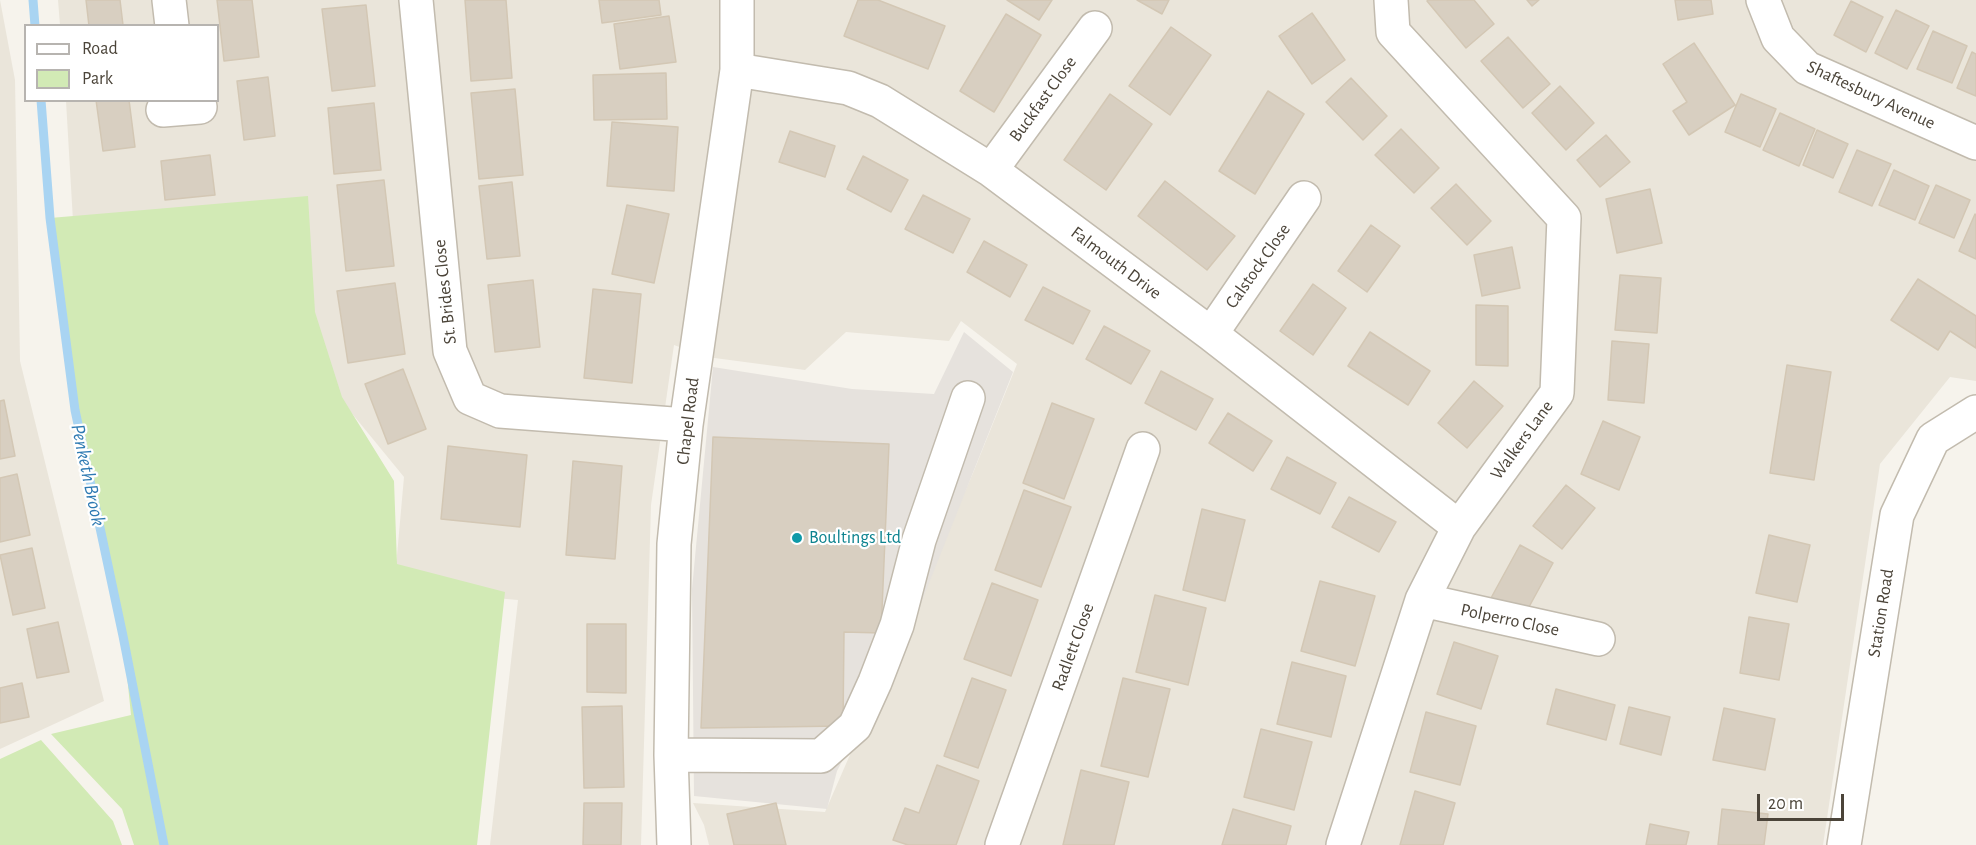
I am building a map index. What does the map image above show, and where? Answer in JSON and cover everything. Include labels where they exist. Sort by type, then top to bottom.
[{"type":"street","points":[[170,0],[172,24]]},
{"type":"street","name":"St. Brides Close","points":[[416,0],[450,351],[470,398],[500,411],[686,425]]},
{"type":"street","name":"Chapel Road","points":[[674,845],[671,754],[674,544],[686,425],[737,70],[737,0]]},
{"type":"street","name":"Walkers Lane","points":[[1343,845],[1422,600],[1459,527],[1557,393],[1564,218],[1393,32],[1391,0]]},
{"type":"street","name":"Shaftesbury Avenue","points":[[1763,0],[1778,38],[1807,68],[1976,143]]},
{"type":"street","name":"Buckfast Close","points":[[991,170],[1095,28]]},
{"type":"street","name":"Falmouth Drive","points":[[737,70],[848,88],[880,101],[991,170],[1211,334],[1459,527]]},
{"type":"street","name":"Calstock Close","points":[[1211,334],[1304,198]]},
{"type":"street","points":[[671,754],[821,756],[855,726],[897,625],[919,540],[968,398]]},
{"type":"street","name":"Station Road","points":[[1844,845],[1897,514],[1933,439],[1976,412]]},
{"type":"street","name":"Radlett Close","points":[[1002,845],[1143,449]]},
{"type":"street","name":"Polperro Close","points":[[1422,600],[1598,639]]},
{"type":"shaded area","points":[[0,0],[15,80],[20,361],[104,701],[0,749]]},
{"type":"shaded area","points":[[58,0],[1976,0],[1976,381],[1950,377],[1880,464],[1823,845],[709,845],[704,825],[693,803],[825,812],[973,473],[1017,364],[961,321],[949,341],[846,332],[805,370],[707,357],[674,345],[651,505],[641,845],[490,845],[518,600],[394,589],[404,477],[327,383],[74,238],[66,102],[219,102],[219,24],[60,24]]},
{"type":"shaded area","points":[[964,332],[1013,372],[912,626],[837,771],[827,809],[694,796],[692,589],[713,367],[852,389],[934,394]]},
{"type":"green space","points":[[308,196],[315,312],[342,397],[394,481],[397,564],[505,592],[477,845],[134,845],[122,809],[51,734],[131,715],[123,636],[75,410],[50,218]]},
{"type":"green space","points":[[41,740],[113,821],[122,845],[0,845],[0,759]]},
{"type":"building","points":[[86,0],[120,0],[123,24],[89,24]]},
{"type":"building","points":[[217,0],[252,0],[259,57],[224,61]]},
{"type":"building","points":[[465,0],[506,0],[512,78],[471,81]]},
{"type":"building","points":[[599,0],[659,0],[661,15],[602,23]]},
{"type":"building","points":[[858,0],[878,0],[945,26],[928,69],[844,36]]},
{"type":"building","points":[[1007,0],[1052,0],[1039,20]]},
{"type":"building","points":[[1137,0],[1169,0],[1162,14]]},
{"type":"building","points":[[1428,0],[1474,0],[1494,24],[1466,48]]},
{"type":"building","points":[[1527,0],[1539,0],[1532,6]]},
{"type":"building","points":[[1675,0],[1711,0],[1713,14],[1678,20]]},
{"type":"building","points":[[1851,1],[1883,17],[1866,52],[1834,35]]},
{"type":"building","points":[[366,5],[375,86],[332,91],[322,9]]},
{"type":"building","points":[[1896,10],[1929,26],[1907,69],[1875,53]]},
{"type":"building","points":[[1312,13],[1345,60],[1312,84],[1279,36]]},
{"type":"building","points":[[1006,14],[1041,35],[994,112],[960,91]]},
{"type":"building","points":[[669,16],[676,62],[620,69],[614,24]]},
{"type":"building","points":[[1171,27],[1211,55],[1170,115],[1129,86]]},
{"type":"building","points":[[1933,31],[1967,46],[1952,83],[1917,69]]},
{"type":"building","points":[[1508,37],[1550,84],[1523,108],[1481,61]]},
{"type":"building","points":[[1694,43],[1735,105],[1689,135],[1673,111],[1687,102],[1663,64]]},
{"type":"building","points":[[1972,52],[1976,54],[1976,96],[1957,88]]},
{"type":"building","points":[[666,73],[667,119],[594,120],[593,75]]},
{"type":"building","points":[[268,77],[275,136],[244,140],[237,81]]},
{"type":"building","points":[[1351,78],[1387,116],[1363,140],[1326,102]]},
{"type":"building","points":[[1560,86],[1594,123],[1566,150],[1532,113]]},
{"type":"building","points":[[515,89],[523,175],[479,179],[471,93]]},
{"type":"building","points":[[1268,91],[1304,114],[1255,194],[1219,171]]},
{"type":"building","points":[[1110,94],[1152,124],[1106,190],[1064,160]]},
{"type":"building","points":[[1741,94],[1776,109],[1760,147],[1725,132]]},
{"type":"building","points":[[96,102],[129,102],[135,147],[103,151]]},
{"type":"building","points":[[374,103],[381,170],[334,174],[328,108]]},
{"type":"building","points":[[1780,113],[1815,129],[1799,166],[1763,150]]},
{"type":"building","points":[[612,122],[678,127],[674,191],[607,186]]},
{"type":"building","points":[[1401,129],[1439,168],[1414,193],[1375,155]]},
{"type":"building","points":[[1817,130],[1848,144],[1833,178],[1803,165]]},
{"type":"building","points":[[790,131],[835,146],[825,177],[779,162]]},
{"type":"building","points":[[1606,135],[1630,162],[1600,187],[1577,160]]},
{"type":"building","points":[[1857,150],[1891,164],[1872,206],[1839,192]]},
{"type":"building","points":[[210,155],[215,195],[165,200],[161,161]]},
{"type":"building","points":[[863,156],[908,180],[891,212],[847,189]]},
{"type":"building","points":[[1894,170],[1929,186],[1915,220],[1879,205]]},
{"type":"building","points":[[384,180],[394,266],[346,271],[337,185]]},
{"type":"building","points":[[1165,181],[1235,236],[1207,270],[1138,216]]},
{"type":"building","points":[[512,182],[520,256],[487,259],[479,186]]},
{"type":"building","points":[[1456,184],[1491,221],[1467,245],[1431,208]]},
{"type":"building","points":[[1936,185],[1970,200],[1954,238],[1919,223]]},
{"type":"building","points":[[1650,189],[1662,243],[1617,253],[1606,199]]},
{"type":"building","points":[[923,195],[970,219],[953,253],[905,229]]},
{"type":"building","points":[[627,205],[669,214],[654,283],[612,274]]},
{"type":"building","points":[[1976,215],[1976,259],[1959,251]]},
{"type":"building","points":[[1371,225],[1400,246],[1367,292],[1338,271]]},
{"type":"building","points":[[984,241],[1027,265],[1010,297],[967,272]]},
{"type":"building","points":[[1512,247],[1520,288],[1482,296],[1474,255]]},
{"type":"building","points":[[1620,275],[1661,278],[1657,333],[1615,330]]},
{"type":"building","points":[[1918,279],[1976,316],[1976,348],[1950,331],[1938,350],[1891,320]]},
{"type":"building","points":[[533,280],[540,347],[495,352],[488,285]]},
{"type":"building","points":[[395,283],[405,354],[348,363],[337,291]]},
{"type":"building","points":[[1313,284],[1346,308],[1313,355],[1280,331]]},
{"type":"building","points":[[1043,287],[1090,311],[1073,344],[1025,320]]},
{"type":"building","points":[[593,289],[641,294],[632,383],[584,378]]},
{"type":"building","points":[[1476,305],[1508,306],[1508,366],[1476,365]]},
{"type":"building","points":[[1104,326],[1150,351],[1131,384],[1086,359]]},
{"type":"building","points":[[1370,332],[1430,371],[1408,405],[1348,366]]},
{"type":"building","points":[[1612,341],[1649,344],[1644,403],[1608,400]]},
{"type":"building","points":[[1787,365],[1831,372],[1814,480],[1770,473]]},
{"type":"building","points":[[403,369],[426,429],[388,444],[365,384]]},
{"type":"building","points":[[1161,371],[1213,399],[1196,430],[1145,403]]},
{"type":"building","points":[[1474,381],[1503,406],[1467,448],[1438,423]]},
{"type":"building","points":[[4,400],[15,456],[0,459],[0,401]]},
{"type":"building","points":[[1052,403],[1094,419],[1064,499],[1023,483]]},
{"type":"building","points":[[1228,413],[1272,441],[1253,471],[1209,443]]},
{"type":"building","points":[[1603,421],[1640,437],[1619,490],[1581,474]]},
{"type":"building","name":"Boultings Ltd","points":[[713,437],[889,444],[881,633],[844,632],[843,726],[701,728]]},
{"type":"building","points":[[448,446],[527,455],[520,527],[441,519]]},
{"type":"building","points":[[1287,457],[1336,483],[1320,514],[1271,489]]},
{"type":"building","points":[[573,461],[622,466],[615,559],[566,555]]},
{"type":"building","points":[[17,474],[30,535],[0,542],[0,478]]},
{"type":"building","points":[[1566,485],[1595,508],[1562,549],[1533,526]]},
{"type":"building","points":[[1024,490],[1071,507],[1041,587],[995,570]]},
{"type":"building","points":[[1349,497],[1396,522],[1379,552],[1332,527]]},
{"type":"building","points":[[1202,509],[1245,520],[1225,601],[1183,590]]},
{"type":"building","points":[[1769,535],[1810,545],[1797,602],[1756,593]]},
{"type":"building","points":[[1520,545],[1553,563],[1524,616],[1491,598]]},
{"type":"building","points":[[32,548],[45,608],[13,615],[0,555]]},
{"type":"building","points":[[1320,581],[1375,596],[1355,666],[1301,651]]},
{"type":"building","points":[[992,583],[1038,600],[1011,676],[964,659]]},
{"type":"building","points":[[1155,595],[1206,608],[1188,685],[1136,672]]},
{"type":"building","points":[[1749,617],[1789,624],[1779,680],[1740,673]]},
{"type":"building","points":[[58,622],[69,672],[37,678],[27,629]]},
{"type":"building","points":[[587,624],[626,624],[626,693],[587,692]]},
{"type":"building","points":[[1454,642],[1498,656],[1481,709],[1437,694]]},
{"type":"building","points":[[1292,662],[1346,676],[1331,737],[1277,724]]},
{"type":"building","points":[[972,678],[1006,690],[978,768],[944,756]]},
{"type":"building","points":[[1123,678],[1170,689],[1148,777],[1101,766]]},
{"type":"building","points":[[22,683],[29,717],[0,723],[0,688]]},
{"type":"building","points":[[1556,689],[1615,705],[1606,740],[1547,724]]},
{"type":"building","points":[[622,706],[624,787],[584,788],[582,707]]},
{"type":"building","points":[[1629,707],[1670,717],[1661,755],[1620,744]]},
{"type":"building","points":[[1724,708],[1775,719],[1765,770],[1713,760]]},
{"type":"building","points":[[1426,712],[1476,726],[1460,785],[1410,772]]},
{"type":"building","points":[[1261,729],[1312,742],[1294,810],[1244,797]]},
{"type":"building","points":[[937,765],[979,781],[956,845],[908,845],[893,840],[905,808],[919,813]]},
{"type":"building","points":[[1081,770],[1129,782],[1114,845],[1063,845]]},
{"type":"building","points":[[1415,791],[1455,803],[1443,845],[1400,845]]},
{"type":"building","points":[[584,803],[622,803],[621,845],[583,845]]},
{"type":"building","points":[[776,803],[786,845],[734,845],[727,814]]},
{"type":"building","points":[[1233,809],[1291,826],[1286,845],[1222,845]]},
{"type":"building","points":[[1722,809],[1768,814],[1764,845],[1718,845]]},
{"type":"building","points":[[1650,824],[1689,832],[1686,845],[1646,845]]},
{"type":"waterway","name":"Penketh Brook","points":[[33,0],[35,24]]},
{"type":"waterway","name":"Penketh Brook","points":[[41,102],[50,218],[75,410],[164,845]]},
{"type":"place","name":"Boultings Ltd","points":[[797,538]]}]
